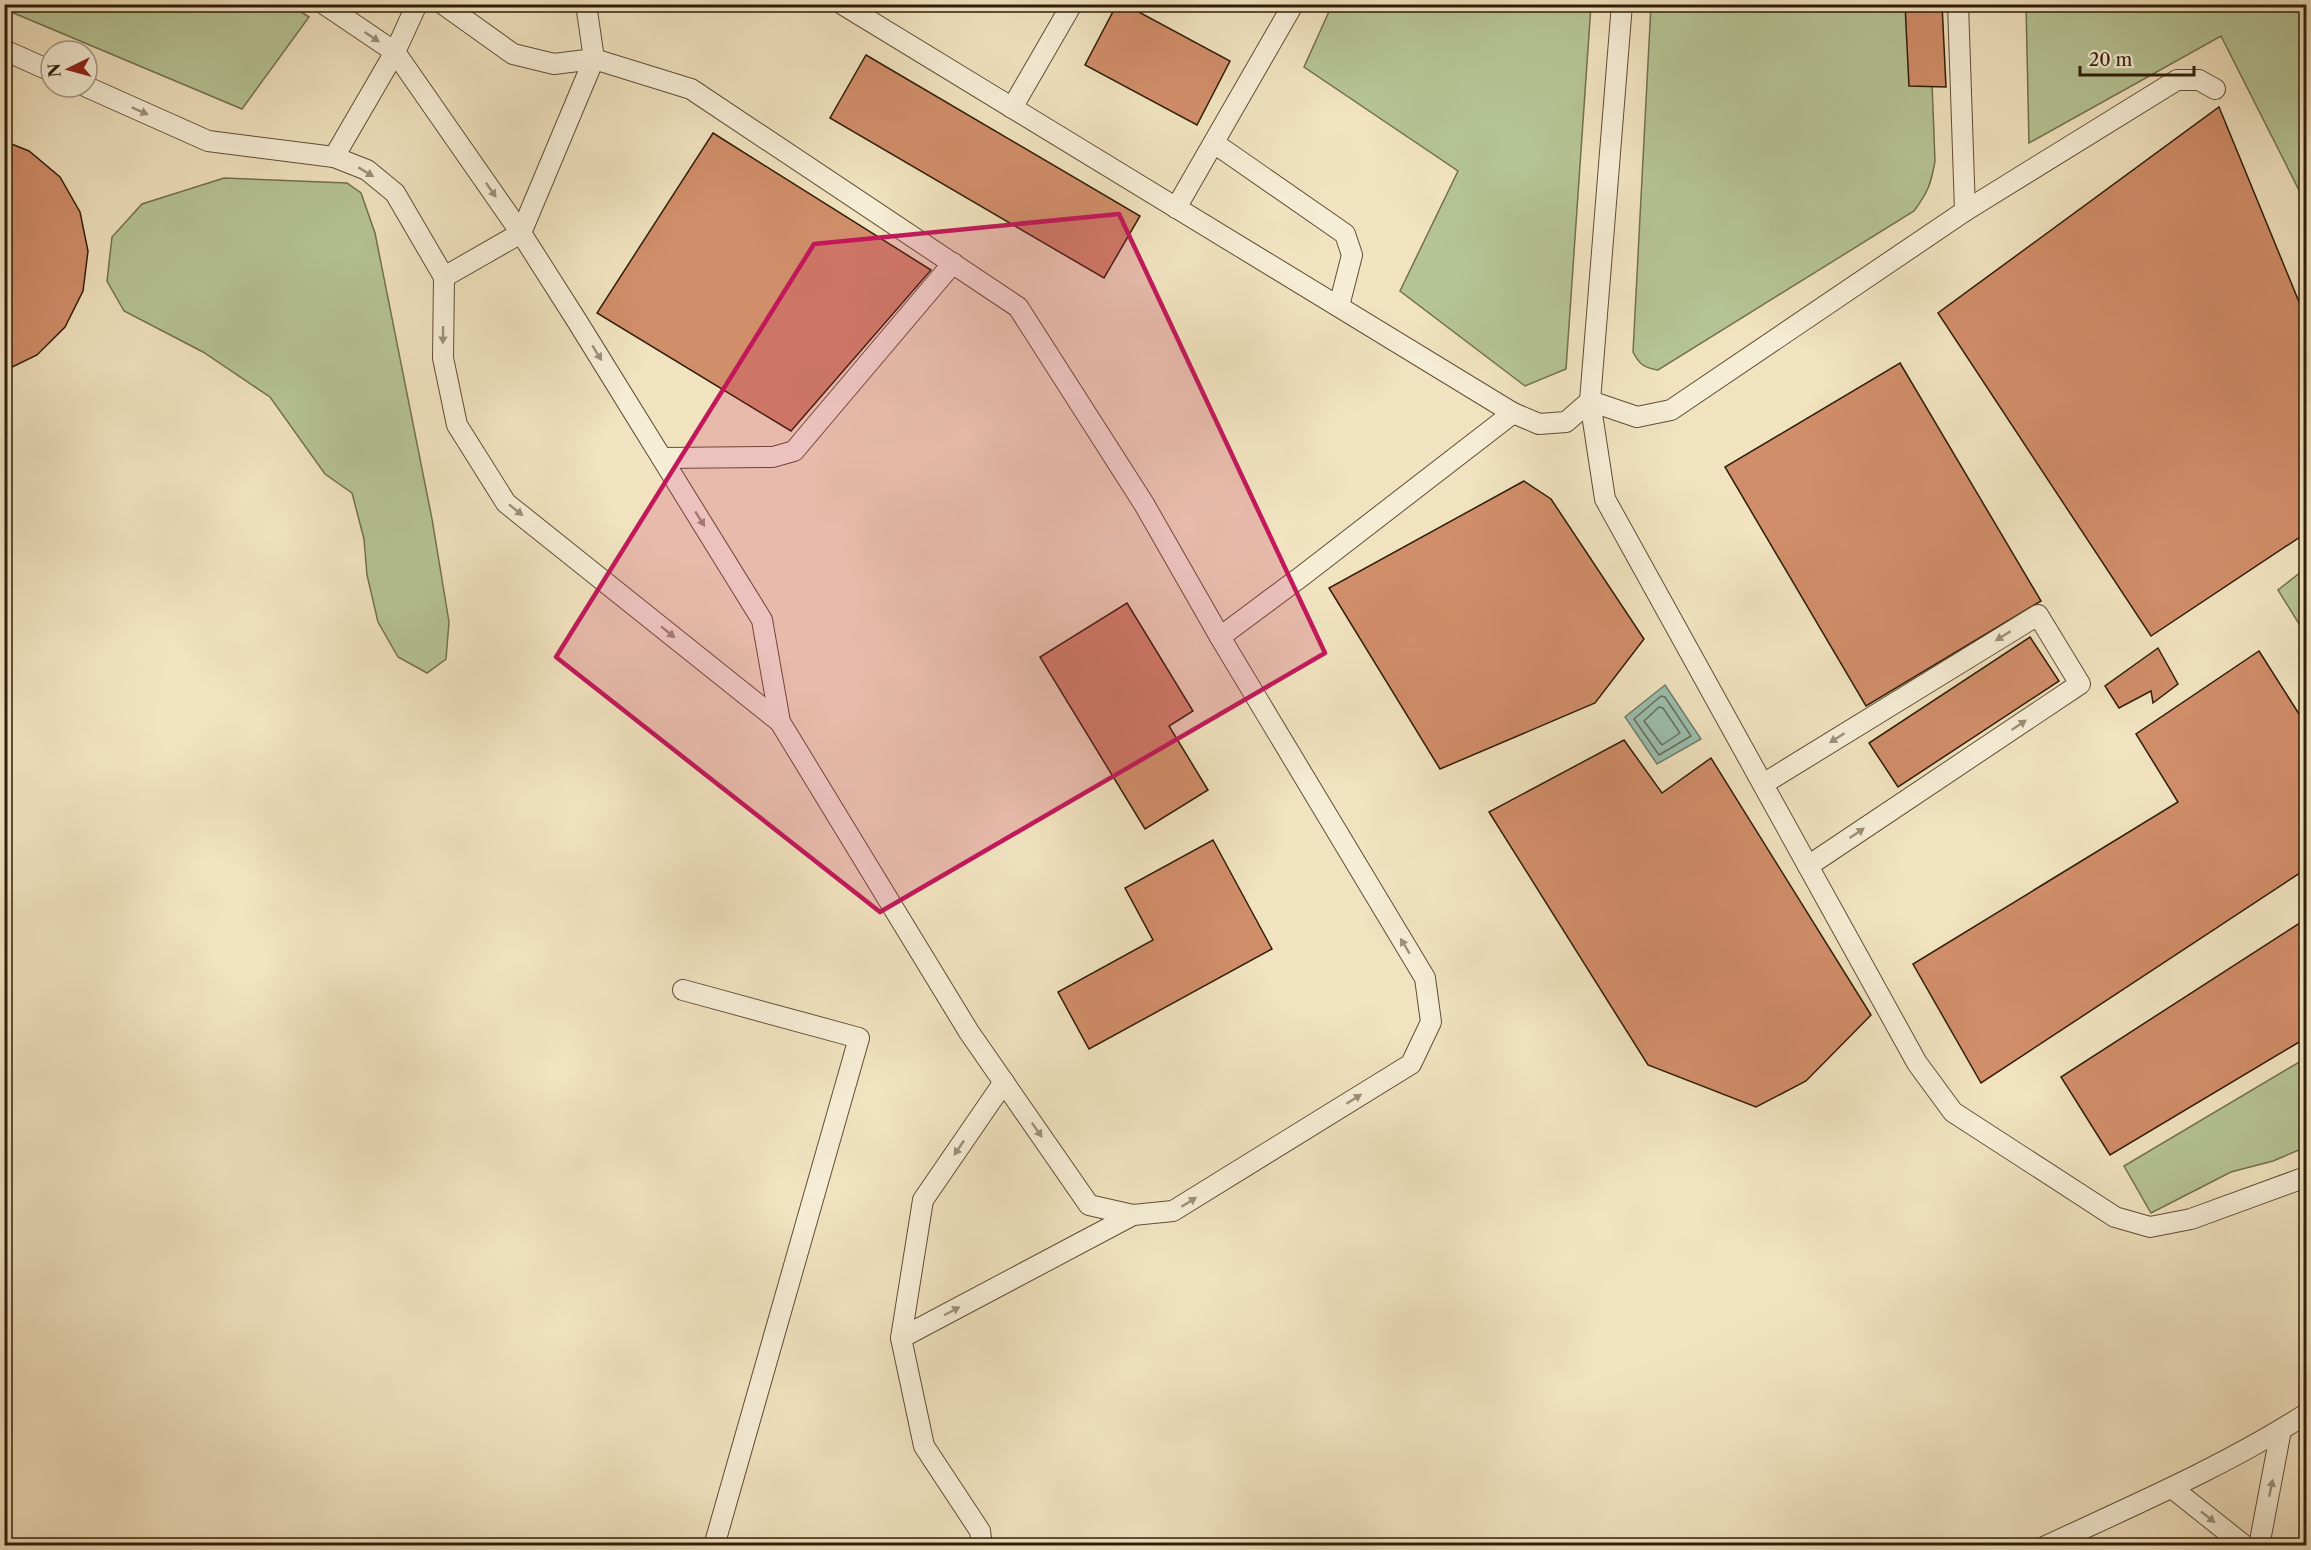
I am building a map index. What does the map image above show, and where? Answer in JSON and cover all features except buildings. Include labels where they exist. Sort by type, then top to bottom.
[{"type":"lane","points":[[324,4],[395,52],[521,233],[762,620],[780,722]]},
{"type":"lane","points":[[334,157],[395,52],[417,4]]},
{"type":"lane","points":[[99,92],[208,141],[334,157],[367,170],[395,194],[444,277],[443,358],[457,425],[506,502],[780,722],[969,1032],[1089,1205],[1133,1215],[1173,1211],[1411,1064],[1431,1022],[1425,978],[1220,637],[1144,504],[1018,307],[691,89],[594,59],[554,64],[513,54],[443,4]]},
{"type":"lane","points":[[444,277],[521,233],[594,59],[586,4]]},
{"type":"lane","points":[[842,4],[1513,413],[1539,424],[1566,422],[1590,401]]},
{"type":"lane","points":[[1012,108],[1072,4]]},
{"type":"lane","points":[[1176,208],[1291,8],[1286,4]]},
{"type":"lane","points":[[1622,4],[1590,401],[1605,500],[1917,1063],[1953,1112],[2115,1217],[2150,1227],[2191,1219],[2307,1177]]},
{"type":"lane","points":[[1958,4],[1965,211]]},
{"type":"lane","points":[[4,50],[39,66]]},
{"type":"lane","points":[[1590,401],[1637,417],[1671,410],[1965,211],[2176,80],[2199,80],[2215,89]]},
{"type":"lane","points":[[1214,143],[1345,234],[1352,255],[1339,306]]},
{"type":"lane","points":[[662,458],[773,457],[794,451],[953,263]]},
{"type":"lane","points":[[1220,637],[1513,413]]},
{"type":"lane","points":[[1763,784],[2038,615],[2080,684],[1808,866]]},
{"type":"lane","points":[[683,990],[859,1038],[714,1545]]},
{"type":"lane","points":[[982,1545],[980,1531],[924,1446],[901,1338],[923,1200],[1004,1082]]},
{"type":"lane","points":[[901,1338],[1133,1215]]},
{"type":"lane","points":[[2046,1545],[2172,1488],[2282,1430],[2307,1414]]},
{"type":"lane","points":[[2259,1545],[2282,1430]]},
{"type":"lane","points":[[2172,1488],[2245,1545]]},
{"type":"highlighted area","points":[[1119,214],[1325,653],[880,912],[556,657],[814,244]]},
{"type":"shaded area","points":[[5,4],[289,4],[309,17],[242,109],[99,49],[99,39],[75,39],[4,9]]},
{"type":"shaded area","points":[[1332,5],[1591,5],[1566,369],[1525,386],[1400,291],[1458,171],[1304,67]]},
{"type":"shaded area","points":[[1651,5],[1929,5],[1935,161],[1928,187],[1914,211],[1658,370],[1642,365],[1633,352]]},
{"type":"shaded area","points":[[2026,5],[2306,5],[2306,204],[2221,36],[2029,143]]},
{"type":"shaded area","points":[[224,178],[347,183],[361,193],[375,233],[432,519],[449,622],[446,659],[427,673],[398,657],[378,622],[367,575],[364,539],[352,493],[325,474],[270,397],[203,352],[124,311],[107,281],[112,237],[142,204]]},
{"type":"shaded area","points":[[2306,568],[2306,635],[2278,590]]},
{"type":"shaded area","points":[[2306,1058],[2306,1147],[2273,1161],[2231,1172],[2151,1213],[2124,1166]]},
{"type":"water","points":[[1665,685],[1701,739],[1657,764],[1625,717]]}]
